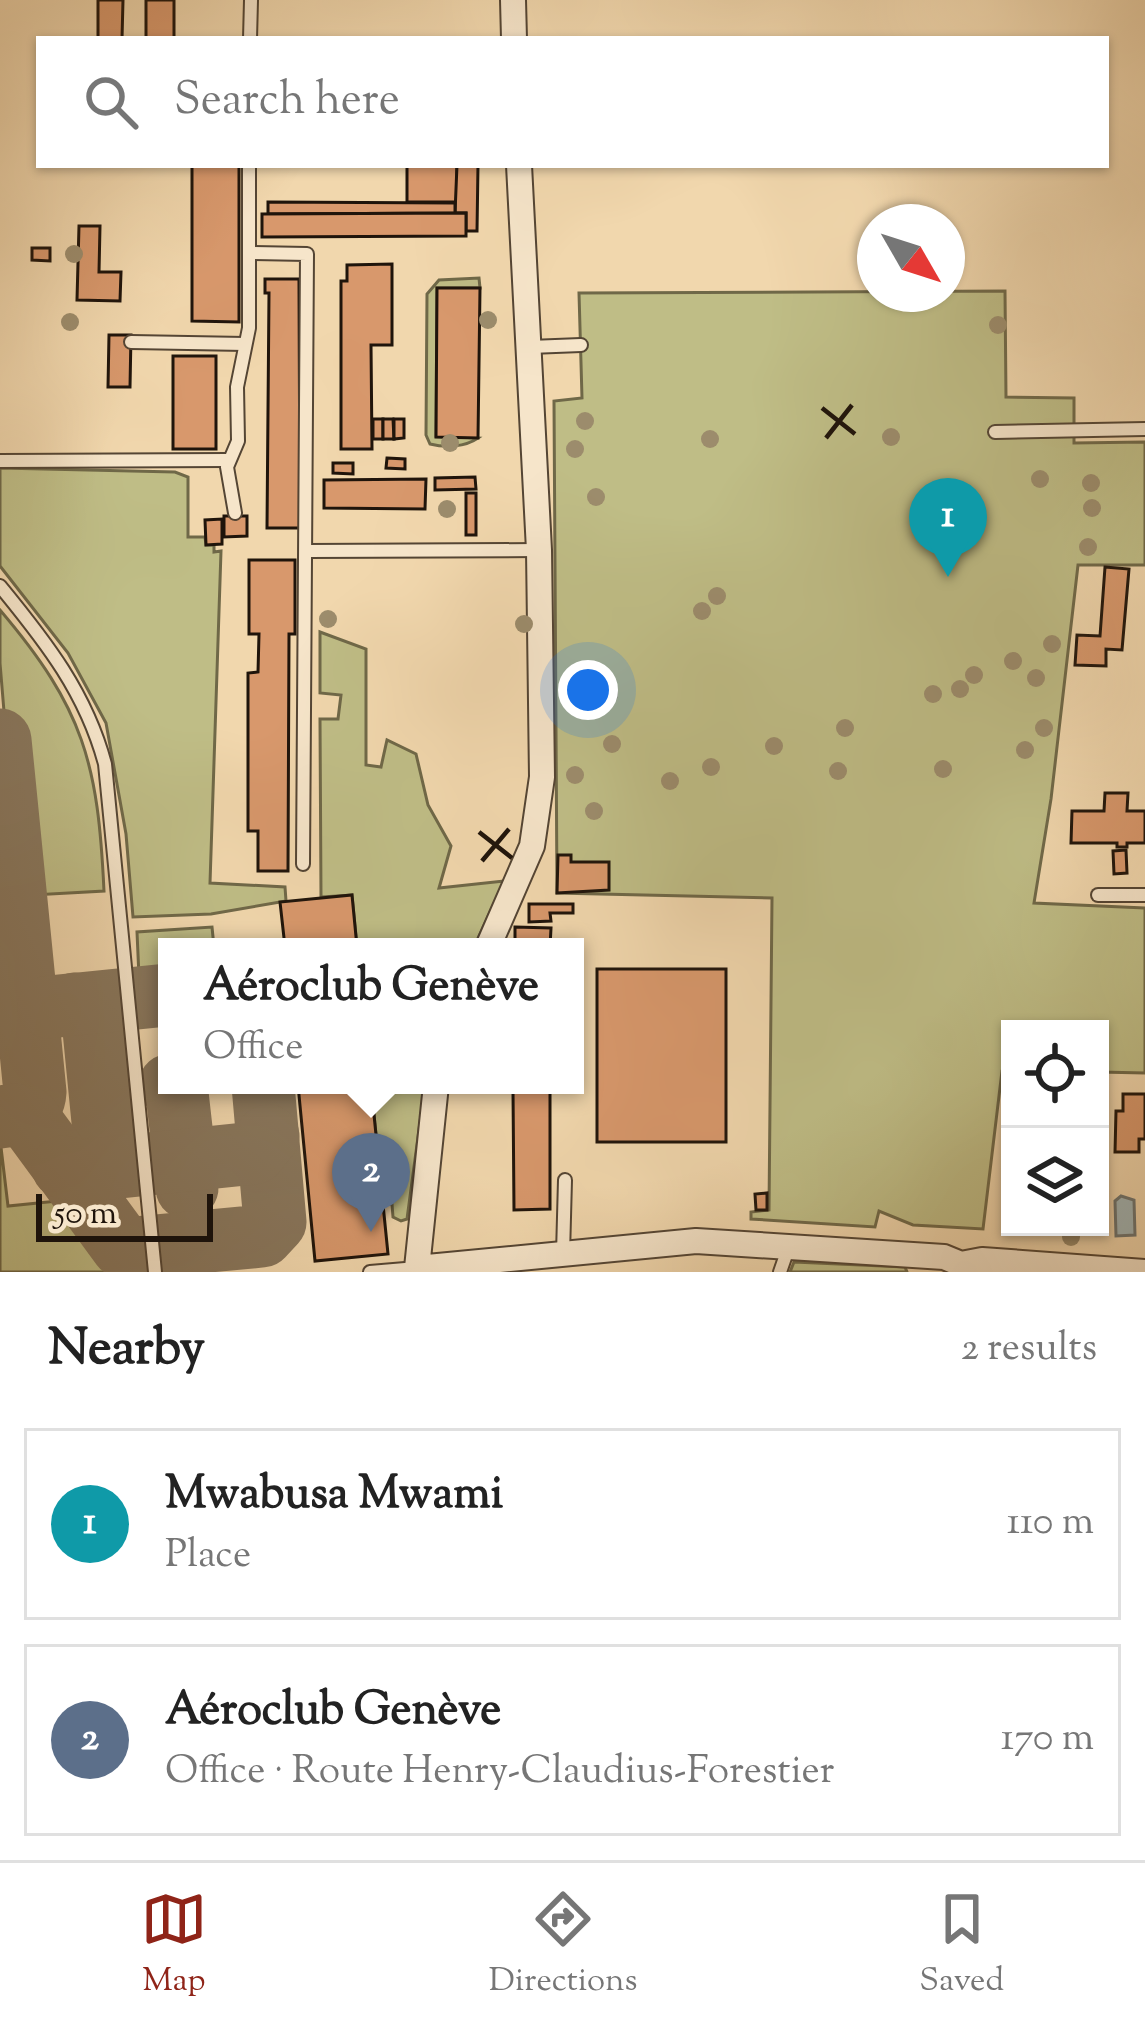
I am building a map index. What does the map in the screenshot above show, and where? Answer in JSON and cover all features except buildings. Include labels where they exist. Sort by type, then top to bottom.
[{"type":"street","points":[[513,0],[514,36]]},
{"type":"street","points":[[492,938],[524,869],[539,802],[543,725],[519,168]]},
{"type":"street","points":[[435,1094],[418,1270],[696,1241],[944,1257],[965,1268],[982,1260],[1145,1271]]},
{"type":"lane","points":[[250,36],[251,0]]},
{"type":"lane","points":[[235,513],[228,460],[238,441],[237,386],[249,328],[249,168]]},
{"type":"lane","points":[[250,253],[307,254],[303,864]]},
{"type":"lane","points":[[131,342],[244,344]]},
{"type":"lane","points":[[530,347],[581,345]]},
{"type":"lane","points":[[995,432],[1145,429]]},
{"type":"lane","points":[[0,461],[228,460]]},
{"type":"lane","points":[[308,550],[539,550]]},
{"type":"lane","points":[[0,586],[70,677],[91,717],[105,764],[155,1272]]},
{"type":"lane","points":[[1097,895],[1145,895]]},
{"type":"lane","points":[[563,1254],[565,1180]]},
{"type":"lane","points":[[779,1272],[789,1246]]},
{"type":"lane","points":[[370,1272],[418,1270]]},
{"type":"shaded area","points":[[479,278],[480,288],[437,288],[436,436],[478,438],[455,446],[430,444],[426,435],[427,294],[439,280]]},
{"type":"shaded area","points":[[965,291],[1005,291],[1006,397],[1074,398],[1074,443],[1145,442],[1145,565],[1078,565],[1034,903],[1145,908],[1145,1073],[1109,1072],[1109,1020],[1001,1020],[1001,1079],[983,1229],[913,1225],[879,1211],[875,1227],[751,1219],[751,1212],[769,1210],[772,898],[557,893],[554,401],[582,398],[579,293],[857,292],[857,312],[965,312]]},
{"type":"shaded area","points":[[0,468],[175,472],[188,477],[188,537],[205,537],[206,545],[214,545],[214,552],[221,551],[210,883],[285,887],[286,901],[211,914],[133,917],[126,834],[106,723],[68,653],[0,566]]},
{"type":"shaded area","points":[[0,610],[51,678],[81,740],[97,807],[104,891],[33,895],[29,859],[16,857]]},
{"type":"shaded area","points":[[320,632],[366,649],[366,765],[381,767],[387,740],[416,754],[428,805],[451,846],[439,888],[504,881],[478,938],[356,938],[352,895],[321,897],[320,719],[338,719],[341,695],[320,693]]},
{"type":"shaded area","points":[[212,927],[213,938],[158,938],[158,976],[139,977],[137,932]]},
{"type":"shaded area","points":[[372,1094],[424,1094],[407,1219],[393,1217],[392,1204],[383,1204]]},
{"type":"shaded area","points":[[0,1139],[8,1206],[67,1200],[116,1272],[0,1272]]},
{"type":"shaded area","points":[[1121,1196],[1134,1200],[1135,1235],[1116,1236],[1115,1201]]},
{"type":"shaded area","points":[[794,1262],[905,1267],[907,1272],[790,1272]]},
{"type":"taxiway","points":[[0,740],[35,1092],[28,1108],[0,1117]]},
{"type":"taxiway","points":[[49,1007],[158,996]]},
{"type":"taxiway","points":[[75,1004],[93,1020],[106,1152],[92,1170]]},
{"type":"taxiway","points":[[177,1094],[183,1146],[170,1162],[186,1176],[187,1188]]},
{"type":"taxiway","points":[[15,1115],[28,1118],[122,1246],[134,1248],[262,1236],[275,1222],[264,1094]]},
{"type":"taxiway","points":[[63,1167],[81,1171],[254,1153],[268,1136]]},
{"type":"place","name":"Mwabusa Mwami","points":[[948,577]]},
{"type":"place","name":"Aéroclub Genève","points":[[371,1232]]}]
